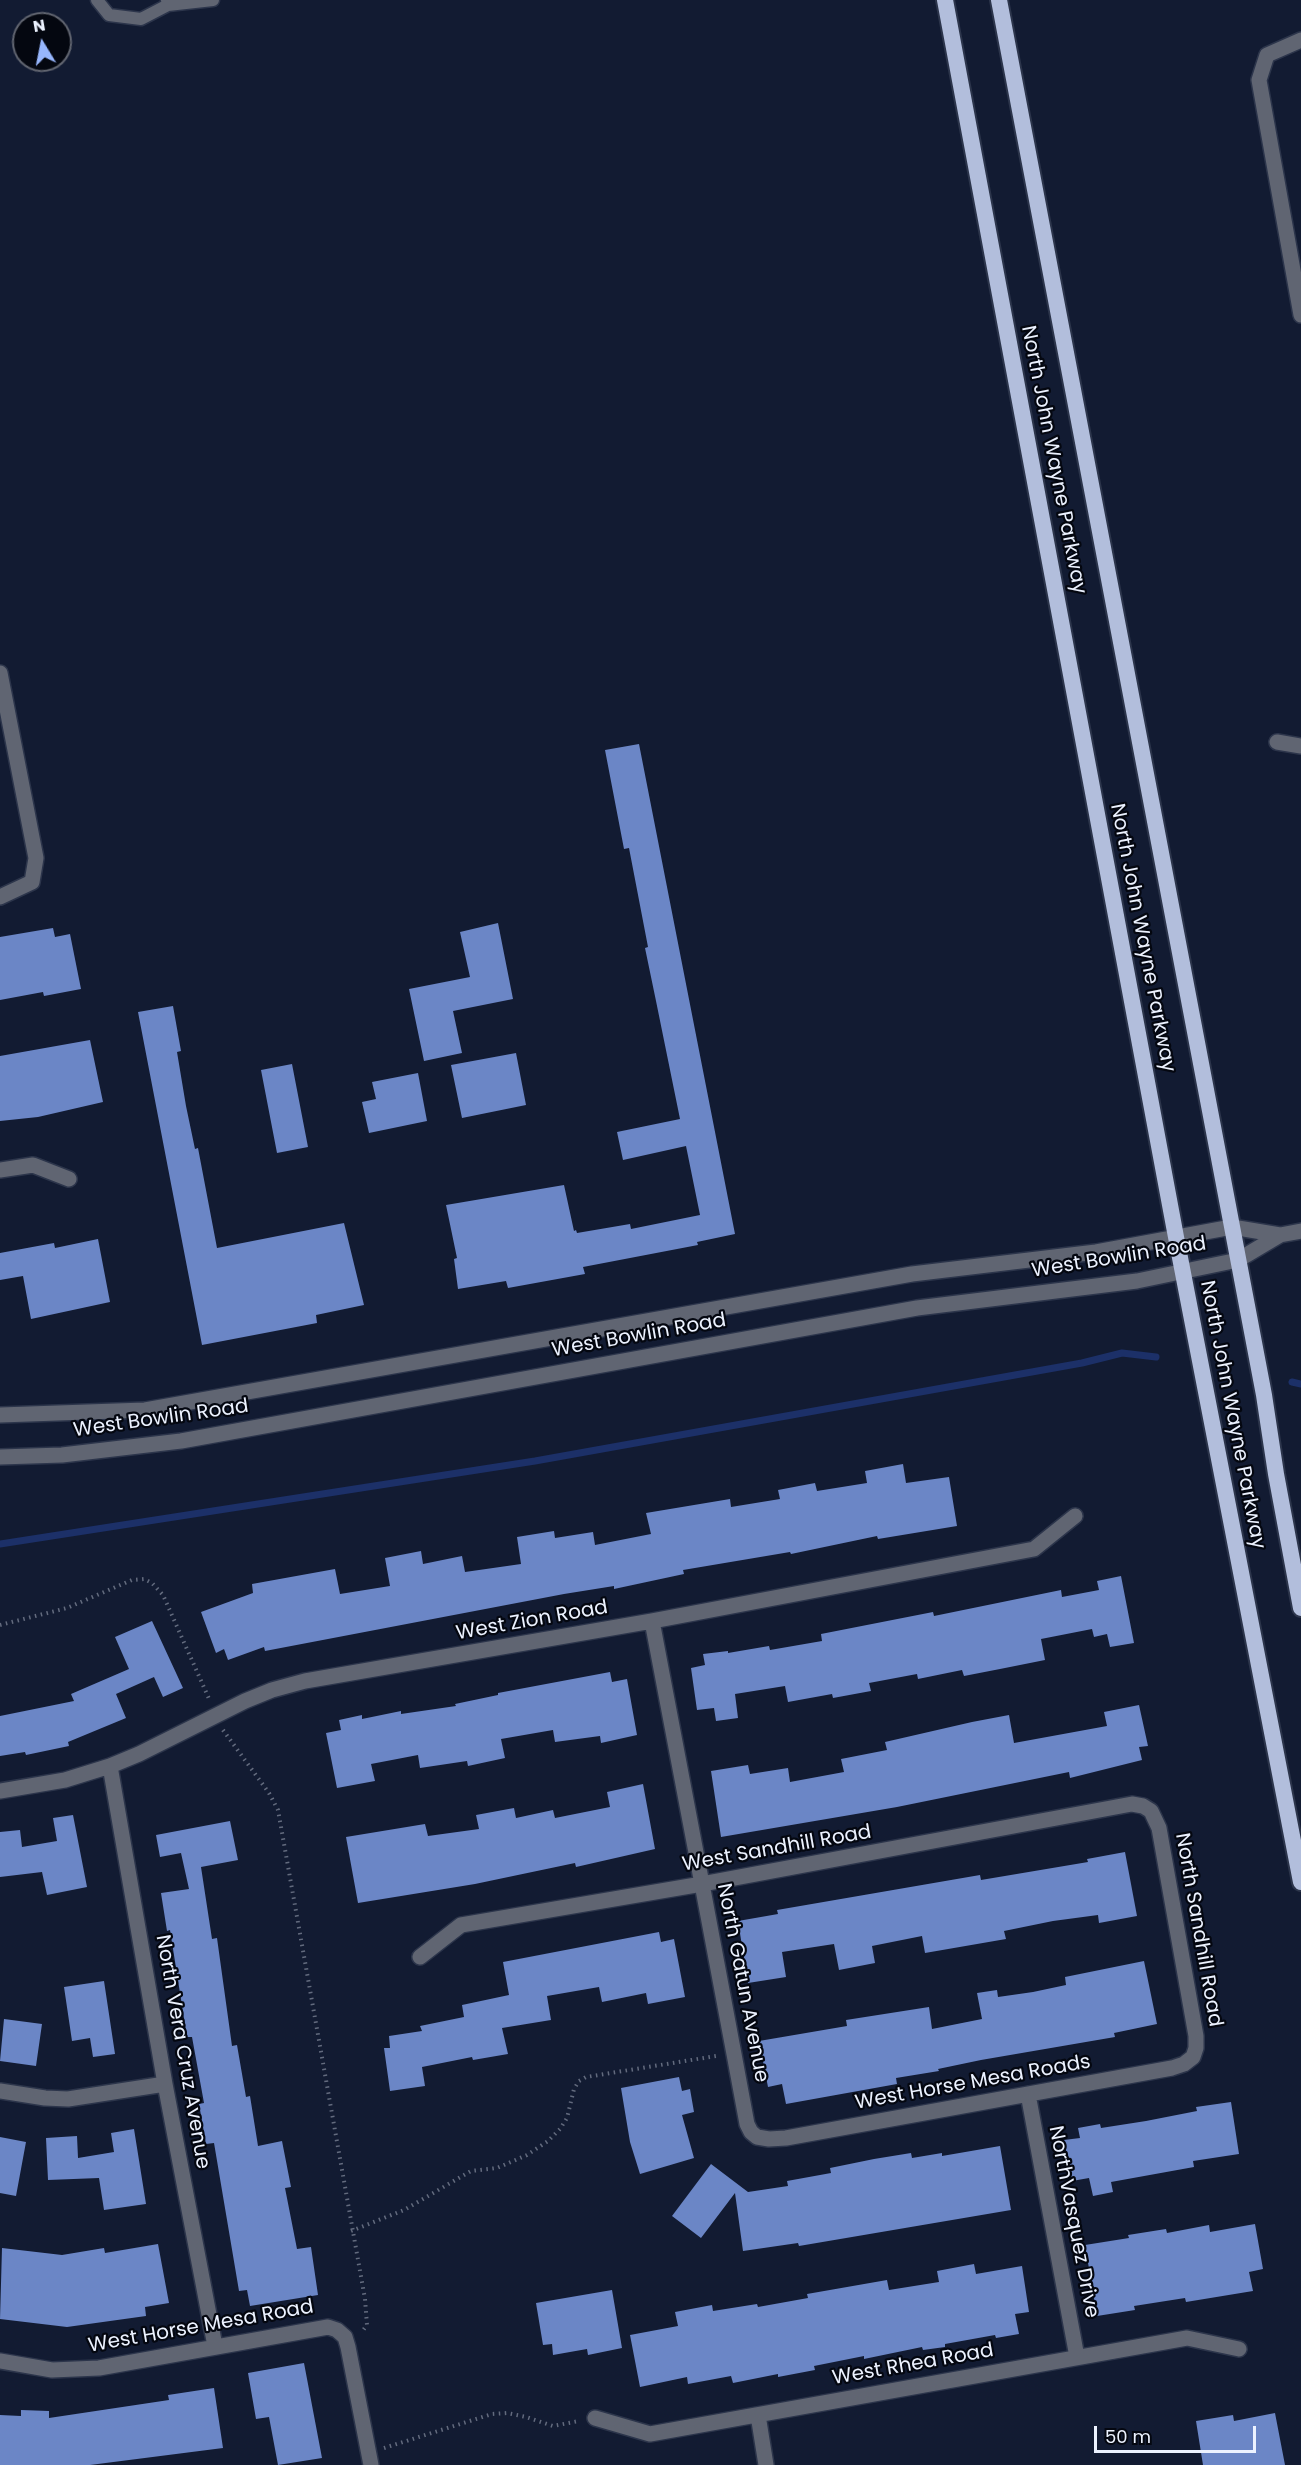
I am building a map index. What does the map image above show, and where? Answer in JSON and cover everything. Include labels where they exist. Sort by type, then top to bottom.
[{"type":"highway","name":"North John Wayne Parkway","points":[[945,0],[1176,1237],[1301,1882]]},
{"type":"highway","name":"North John Wayne Parkway","points":[[999,0],[1264,1395],[1301,1608]]},
{"type":"street","points":[[1301,40],[1267,55],[1259,80],[1301,315]]},
{"type":"street","points":[[0,673],[36,858],[32,882],[0,897]]},
{"type":"street","points":[[1276,742],[1301,746]]},
{"type":"street","points":[[0,1170],[33,1165],[69,1179]]},
{"type":"street","name":"West Bowlin Road","points":[[0,1415],[145,1410],[912,1274],[1096,1252],[1232,1227],[1280,1235]]},
{"type":"street","name":"West Bowlin Road","points":[[0,1457],[62,1455],[181,1441],[905,1310],[1101,1287],[1238,1260],[1280,1235],[1301,1231]]},
{"type":"street","name":"West Zion Road","points":[[0,1791],[65,1780],[110,1766],[272,1690],[305,1681],[652,1621],[1034,1549],[1075,1516]]},
{"type":"street","name":"North Gatun Avenue","points":[[652,1621],[747,2124],[757,2136]]},
{"type":"street","name":"North Vera Cruz Avenue","points":[[110,1766],[165,2084],[215,2346]]},
{"type":"street","name":"West Sandhill Road","points":[[420,1957],[461,1925],[702,1884],[1132,1804],[1151,1810]]},
{"type":"street","name":"North Sandhill Road","points":[[1151,1810],[1159,1828],[1196,2036],[1193,2058]]},
{"type":"street","name":"West Horse Mesa Roads","points":[[757,2136],[769,2139],[786,2138],[1172,2068],[1193,2058]]},
{"type":"street","points":[[0,2091],[68,2099],[165,2084]]},
{"type":"street","name":"NorthVasquez Drive","points":[[1028,2094],[1077,2357]]},
{"type":"street","name":"West Horse Mesa Road","points":[[0,2361],[52,2370],[99,2368],[317,2327],[328,2327],[341,2333]]},
{"type":"street","points":[[341,2333],[371,2465]]},
{"type":"street","name":"West Rhea Road","points":[[596,2418],[650,2434],[1187,2338],[1239,2349]]},
{"type":"street","points":[[758,2415],[766,2465]]},
{"type":"lane","points":[[97,0],[109,15],[141,19],[168,3],[213,0]]},
{"type":"path","points":[[0,1625],[67,1608],[132,1580],[144,1579],[152,1583],[163,1595],[217,1715]]},
{"type":"path","points":[[224,1732],[269,1793],[278,1810],[365,2300],[368,2325],[361,2333],[341,2333]]},
{"type":"path","points":[[351,2231],[404,2210],[471,2170],[497,2168],[527,2155],[548,2141],[560,2129],[567,2118],[573,2089],[579,2081],[586,2077],[734,2054]]},
{"type":"path","points":[[384,2448],[406,2443],[492,2414],[516,2415],[553,2426],[596,2418]]},
{"type":"building","points":[[639,744],[735,1234],[697,1242],[698,1245],[583,1267],[585,1274],[508,1288],[506,1281],[458,1289],[454,1259],[457,1258],[446,1205],[564,1185],[574,1231],[576,1230],[577,1233],[630,1224],[631,1229],[700,1215],[686,1146],[623,1160],[617,1132],[680,1119],[645,948],[648,947],[629,848],[624,849],[605,750]]},
{"type":"building","points":[[498,923],[513,999],[453,1011],[462,1053],[424,1061],[409,989],[470,977],[460,932]]},
{"type":"building","points":[[53,928],[55,937],[70,934],[81,989],[44,996],[43,992],[0,1000],[0,937]]},
{"type":"building","points":[[173,1006],[181,1051],[177,1052],[186,1106],[195,1149],[198,1148],[217,1248],[344,1223],[364,1305],[316,1315],[317,1323],[202,1345],[138,1012]]},
{"type":"building","points":[[90,1040],[103,1102],[38,1117],[0,1121],[0,1056]]},
{"type":"building","points":[[516,1053],[526,1105],[462,1118],[451,1065]]},
{"type":"building","points":[[292,1064],[308,1147],[277,1153],[261,1070]]},
{"type":"building","points":[[418,1073],[427,1121],[369,1133],[362,1102],[376,1099],[372,1082]]},
{"type":"building","points":[[98,1239],[110,1302],[31,1319],[23,1276],[0,1280],[0,1253],[54,1243],[55,1248]]},
{"type":"building","points":[[903,1464],[906,1483],[949,1477],[957,1526],[878,1539],[877,1536],[791,1554],[790,1552],[683,1570],[684,1574],[614,1589],[614,1586],[564,1594],[265,1651],[264,1647],[228,1660],[224,1649],[216,1653],[201,1612],[253,1593],[252,1584],[335,1569],[340,1594],[390,1586],[385,1558],[421,1551],[423,1564],[462,1556],[465,1572],[521,1564],[517,1537],[554,1531],[555,1538],[593,1532],[595,1545],[651,1534],[646,1513],[730,1499],[731,1507],[780,1499],[778,1490],[815,1483],[817,1491],[867,1483],[865,1471]]},
{"type":"building","points":[[1121,1576],[1134,1643],[1110,1647],[1107,1634],[1094,1637],[1092,1629],[1041,1639],[1045,1660],[964,1676],[962,1670],[918,1679],[917,1674],[869,1683],[871,1691],[833,1698],[832,1694],[788,1702],[785,1686],[735,1694],[738,1718],[716,1721],[714,1708],[697,1710],[691,1668],[705,1665],[703,1654],[728,1651],[728,1653],[769,1646],[770,1650],[822,1641],[821,1634],[933,1612],[934,1616],[1061,1590],[1062,1597],[1099,1590],[1097,1581]]},
{"type":"building","points":[[152,1621],[183,1688],[163,1697],[154,1677],[116,1694],[126,1718],[68,1742],[69,1746],[26,1755],[25,1752],[0,1756],[0,1716],[74,1701],[71,1694],[129,1669],[115,1637]]},
{"type":"building","points":[[610,1672],[612,1682],[627,1679],[637,1735],[601,1743],[600,1736],[555,1742],[553,1730],[501,1739],[505,1758],[468,1766],[467,1761],[420,1768],[418,1755],[371,1764],[375,1781],[337,1788],[326,1733],[341,1730],[339,1720],[362,1715],[362,1719],[401,1711],[401,1714],[456,1706],[455,1704],[498,1695],[498,1693]]},
{"type":"building","points":[[1139,1705],[1148,1746],[1139,1747],[1142,1760],[1070,1778],[1069,1772],[897,1807],[721,1837],[711,1771],[748,1765],[750,1774],[788,1768],[790,1782],[844,1772],[841,1759],[887,1750],[885,1742],[972,1722],[1009,1715],[1014,1743],[1107,1726],[1104,1712]]},
{"type":"building","points":[[643,1784],[655,1849],[576,1867],[575,1863],[475,1884],[358,1903],[346,1837],[425,1824],[428,1836],[479,1829],[476,1815],[514,1808],[516,1818],[553,1810],[555,1818],[610,1807],[607,1792]]},
{"type":"building","points":[[73,1815],[87,1887],[47,1895],[42,1872],[0,1877],[0,1832],[20,1830],[22,1847],[57,1841],[53,1818]]},
{"type":"building","points":[[230,1821],[238,1860],[201,1867],[212,1939],[217,1938],[232,2046],[237,2045],[246,2097],[250,2096],[258,2146],[282,2141],[291,2187],[285,2188],[297,2249],[311,2247],[318,2295],[250,2306],[247,2290],[239,2291],[214,2143],[206,2144],[199,2104],[204,2103],[192,2037],[187,2037],[170,1930],[167,1931],[161,1893],[189,1889],[181,1853],[160,1857],[156,1835]]},
{"type":"building","points":[[1125,1852],[1137,1916],[1099,1923],[1098,1915],[1053,1921],[1004,1931],[1006,1939],[925,1953],[922,1936],[872,1946],[875,1963],[839,1970],[834,1944],[782,1952],[786,1977],[748,1983],[738,1921],[778,1914],[777,1910],[980,1875],[981,1880],[1088,1862],[1087,1859]]},
{"type":"building","points":[[659,1932],[661,1942],[674,1939],[685,1997],[648,2004],[646,1993],[602,2002],[599,1987],[547,1996],[551,2020],[502,2028],[508,2054],[473,2060],[472,2057],[422,2067],[425,2086],[390,2091],[384,2048],[390,2048],[389,2036],[422,2031],[420,2026],[464,2017],[462,2005],[509,1995],[503,1962]]},
{"type":"building","points":[[1144,1961],[1157,2024],[1114,2033],[1115,2037],[981,2060],[938,2069],[939,2071],[896,2078],[897,2084],[786,2104],[782,2084],[768,2087],[759,2041],[847,2026],[846,2020],[929,2007],[932,2029],[982,2019],[977,1993],[997,1990],[998,1997],[1033,1992],[1066,1985],[1065,1977]]},
{"type":"building","points":[[104,1981],[115,2054],[93,2057],[90,2038],[72,2041],[64,1987]]},
{"type":"building","points":[[4,2019],[42,2024],[36,2066],[0,2061]]},
{"type":"building","points":[[679,2077],[682,2091],[690,2089],[694,2112],[682,2115],[694,2158],[640,2174],[630,2142],[621,2088]]},
{"type":"building","points":[[1231,2102],[1239,2154],[1193,2161],[1194,2167],[1111,2182],[1113,2192],[1093,2196],[1089,2178],[1072,2181],[1064,2140],[1080,2138],[1078,2128],[1100,2124],[1101,2128],[1146,2121],[1197,2111],[1196,2107]]},
{"type":"building","points":[[134,2129],[146,2204],[104,2210],[99,2178],[48,2180],[46,2138],[77,2136],[78,2158],[114,2152],[111,2133]]},
{"type":"building","points":[[0,2137],[26,2142],[16,2196],[0,2193]]},
{"type":"building","points":[[1000,2146],[1011,2210],[799,2246],[798,2243],[743,2251],[735,2193],[701,2238],[672,2216],[711,2164],[748,2192],[788,2186],[787,2181],[831,2173],[830,2168],[874,2159],[911,2153],[912,2158],[942,2153],[942,2156]]},
{"type":"building","points":[[1255,2224],[1263,2269],[1249,2272],[1253,2291],[1186,2302],[1185,2298],[1134,2306],[1135,2310],[1097,2316],[1085,2245],[1166,2229],[1167,2233],[1209,2225],[1210,2232]]},
{"type":"building","points":[[158,2244],[169,2303],[145,2307],[146,2316],[67,2327],[0,2319],[2,2248],[62,2255],[104,2248],[105,2253]]},
{"type":"building","points":[[974,2264],[976,2274],[1022,2266],[1029,2312],[1015,2314],[1019,2334],[996,2338],[995,2335],[945,2344],[945,2347],[923,2350],[922,2347],[864,2359],[864,2356],[814,2366],[815,2370],[778,2377],[778,2374],[733,2383],[731,2376],[688,2384],[687,2377],[640,2387],[630,2335],[678,2326],[675,2312],[712,2305],[713,2311],[757,2304],[758,2307],[808,2298],[807,2294],[887,2280],[889,2290],[939,2282],[937,2271]]},
{"type":"building","points":[[612,2290],[622,2348],[588,2355],[587,2349],[553,2355],[552,2344],[543,2345],[536,2303]]},
{"type":"building","points":[[304,2363],[322,2458],[278,2465],[269,2417],[256,2419],[248,2373]]},
{"type":"building","points":[[214,2388],[223,2448],[90,2465],[0,2465],[0,2415],[21,2416],[21,2410],[49,2411],[49,2418],[169,2400],[168,2395]]},
{"type":"building","points":[[1275,2413],[1285,2465],[1203,2465],[1196,2421],[1233,2415],[1234,2421]]},
{"type":"waterway","points":[[0,1544],[535,1461],[1082,1363],[1122,1353],[1156,1357]]},
{"type":"waterway","points":[[1292,1382],[1301,1384]]}]
